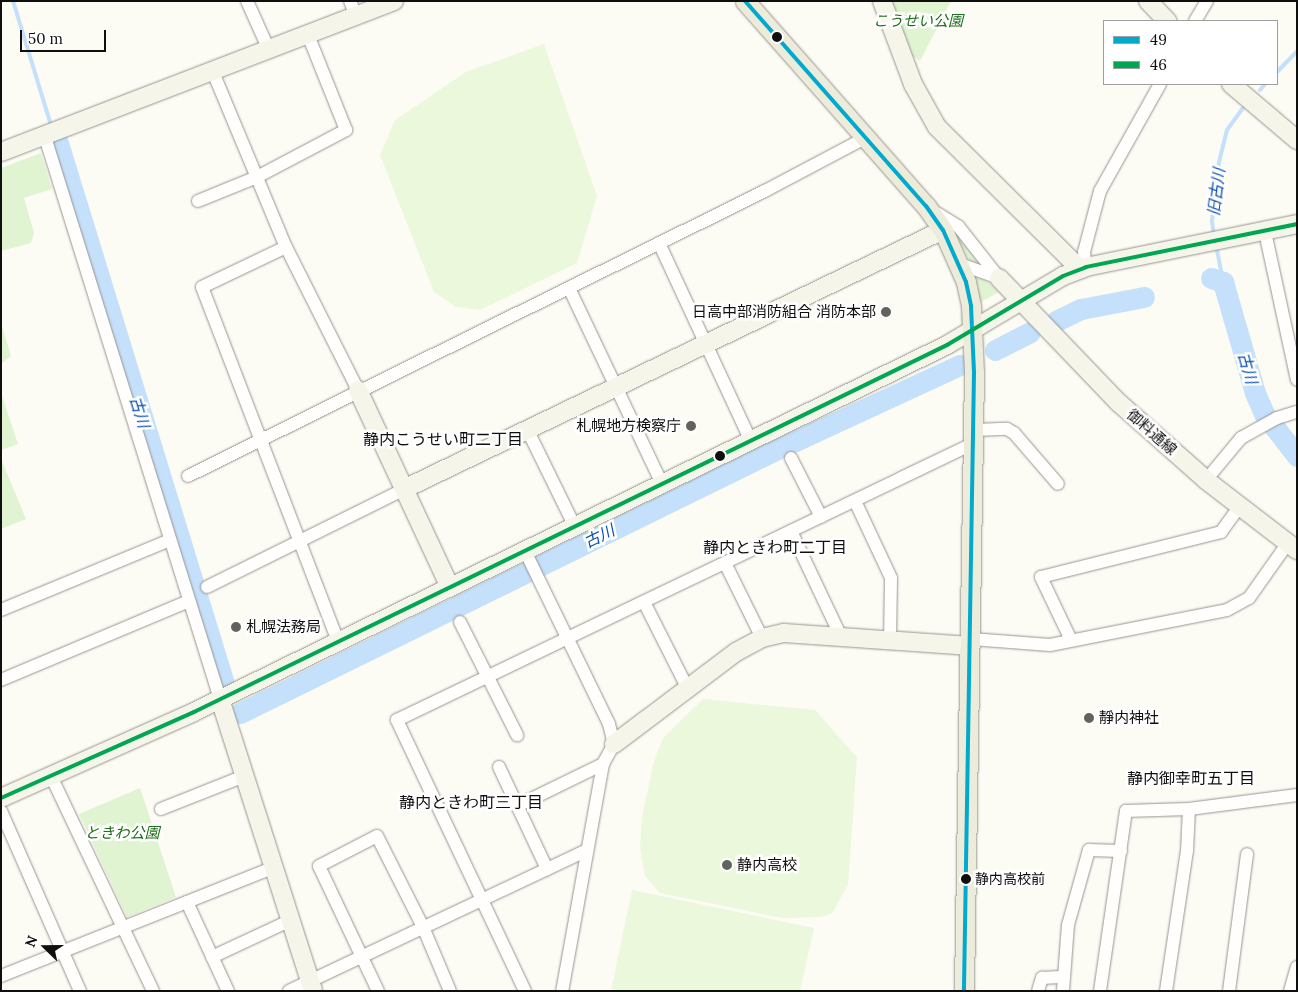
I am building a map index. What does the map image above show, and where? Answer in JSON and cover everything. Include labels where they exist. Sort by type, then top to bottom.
[{"type":"main road","points":[[745,1],[926,206],[943,230],[960,264],[971,306],[974,436],[964,991]]},
{"type":"street","points":[[247,1],[269,50]]},
{"type":"street","points":[[1,152],[308,36],[353,9],[394,1]]},
{"type":"street","points":[[882,1],[914,84],[937,127],[1083,268]]},
{"type":"street","points":[[1148,1],[1166,20]]},
{"type":"street","points":[[1196,20],[1207,1]]},
{"type":"street","points":[[198,202],[257,177],[346,130],[308,36]]},
{"type":"street","points":[[213,72],[286,247],[358,390],[450,587]]},
{"type":"street","points":[[1083,268],[1084,252],[1100,191],[1159,85]]},
{"type":"street","points":[[1232,85],[1297,140]]},
{"type":"street","points":[[45,136],[189,601],[220,699],[247,775],[312,986]]},
{"type":"street","points":[[188,476],[358,390],[569,288],[865,138]]},
{"type":"street","points":[[926,206],[958,226],[999,278]]},
{"type":"street","points":[[1,798],[220,699],[450,587],[531,563],[575,527],[973,331],[1019,301],[1083,268],[1297,224]]},
{"type":"street","points":[[208,587],[297,541],[527,429],[943,230]]},
{"type":"street","points":[[1264,232],[1297,380]]},
{"type":"street","points":[[659,243],[750,441]]},
{"type":"street","points":[[286,247],[202,287],[297,541],[338,642]]},
{"type":"street","points":[[960,264],[999,278]]},
{"type":"street","name":"御料通線","points":[[999,278],[1019,301],[1119,403],[1206,480],[1292,546]]},
{"type":"street","points":[[569,288],[662,484]]},
{"type":"street","points":[[1206,480],[1241,438],[1277,418],[1297,412]]},
{"type":"street","points":[[527,429],[575,527]]},
{"type":"street","points":[[524,991],[397,720],[855,501],[974,436],[1007,430],[1014,433],[1058,484]]},
{"type":"street","points":[[791,458],[820,517]]},
{"type":"street","points":[[855,501],[891,578],[890,640]]},
{"type":"street","points":[[1071,640],[1041,577],[1221,532],[1239,507]]},
{"type":"street","points":[[791,532],[840,637]]},
{"type":"street","points":[[1,610],[170,540]]},
{"type":"street","points":[[562,991],[603,764],[614,744],[736,652],[762,638],[784,633],[890,640],[1050,645],[1227,610],[1249,598],[1292,546]]},
{"type":"street","points":[[531,563],[609,724],[614,744]]},
{"type":"street","points":[[725,563],[762,638]]},
{"type":"street","points":[[1,680],[189,601]]},
{"type":"street","points":[[644,602],[688,689]]},
{"type":"street","points":[[460,622],[517,735]]},
{"type":"street","points":[[517,806],[603,764]]},
{"type":"street","points":[[499,767],[547,869]]},
{"type":"street","points":[[161,809],[247,775]]},
{"type":"street","points":[[52,776],[154,991]]},
{"type":"street","points":[[1100,991],[1126,812],[1189,809],[1297,796]]},
{"type":"street","points":[[1166,991],[1187,851],[1189,809]]},
{"type":"street","points":[[1,810],[80,991]]},
{"type":"street","points":[[378,991],[319,866],[377,836],[423,927],[450,991]]},
{"type":"street","points":[[289,991],[312,986],[363,956],[587,850]]},
{"type":"street","points":[[1063,991],[1068,924],[1089,850],[1121,851]]},
{"type":"street","points":[[1229,991],[1247,854]]},
{"type":"street","points":[[1,976],[274,866]]},
{"type":"street","points":[[187,902],[228,991]]},
{"type":"street","points":[[212,957],[291,920]]},
{"type":"street","points":[[1290,991],[1297,968]]},
{"type":"street","points":[[1038,991],[1042,978],[1064,977]]},
{"type":"green space","name":"こうせい公園","points":[[891,1],[951,1],[920,61],[909,54]]},
{"type":"green space","points":[[544,44],[597,196],[577,263],[480,310],[456,307],[434,292],[380,155],[395,120],[466,72]]},
{"type":"green space","points":[[41,153],[52,189],[24,198],[34,233],[31,243],[1,251],[1,168]]},
{"type":"green space","points":[[952,230],[957,233],[989,270],[971,263]]},
{"type":"green space","points":[[970,271],[981,276],[999,292],[979,303]]},
{"type":"green space","points":[[1,323],[11,356],[1,364]]},
{"type":"green space","points":[[1,393],[18,444],[1,450]]},
{"type":"green space","points":[[1,459],[26,519],[1,529]]},
{"type":"green space","points":[[703,699],[815,710],[857,757],[848,885],[832,913],[821,917],[782,918],[660,893],[645,876],[640,847],[642,817],[654,761],[663,738]]},
{"type":"green space","name":"ときわ公園","points":[[140,788],[176,897],[127,917],[79,814]]},
{"type":"green space","points":[[632,890],[814,928],[800,991],[611,991]]},
{"type":"waterway","name":"古川","points":[[13,1],[50,122]]},
{"type":"waterway","name":"旧古川","points":[[1278,71],[1297,51]]},
{"type":"waterway","name":"旧古川","points":[[1260,90],[1264,85]]},
{"type":"waterway","name":"旧古川","points":[[1214,236],[1212,221],[1219,162],[1227,130],[1243,108]]},
{"type":"waterway","name":"古川","points":[[58,143],[223,680]]},
{"type":"waterway","name":"旧古川","points":[[1216,245],[1223,282]]},
{"type":"waterway","name":"古川","points":[[1211,278],[1223,282],[1255,393],[1265,415],[1297,456]]},
{"type":"waterway","name":"古川","points":[[1056,321],[1081,309],[1144,297]]},
{"type":"waterway","name":"古川","points":[[995,350],[1030,332]]},
{"type":"waterway","name":"古川","points":[[240,713],[765,455],[960,365]]},
{"type":"transit line","name":"49","points":[[745,1],[926,206],[943,230],[966,282],[971,306],[974,372],[964,991]]},
{"type":"transit line","name":"46","points":[[1,798],[194,712],[947,345],[1063,276],[1086,267],[1297,224]]},
{"type":"place","name":"日高中部消防組合 消防本部","points":[[886,312]]},
{"type":"place","name":"札幌地方検察庁","points":[[691,426]]},
{"type":"place","name":"札幌法務局","points":[[236,627]]},
{"type":"place","name":"靜内神社","points":[[1089,718]]},
{"type":"place","name":"静内高校","points":[[727,865]]},
{"type":"place","name":"静内高校前","points":[[966,879]]},
{"type":"district","name":"静内こうせい町二丁目","points":[[443,439]]},
{"type":"district","name":"静内ときわ町二丁目","points":[[775,547]]},
{"type":"district","name":"静内御幸町五丁目","points":[[1191,778]]},
{"type":"district","name":"静内ときわ町三丁目","points":[[471,802]]}]
